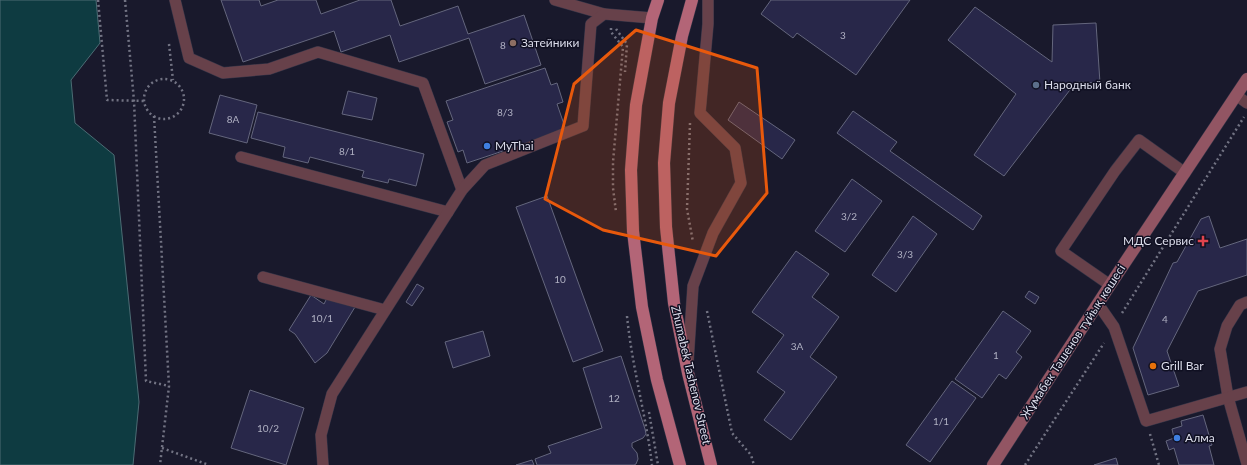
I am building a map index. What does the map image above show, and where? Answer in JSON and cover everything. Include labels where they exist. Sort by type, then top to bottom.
[{"type":"main road","points":[[656,0],[636,105],[631,170],[633,231],[644,314],[657,380],[680,465]]},
{"type":"main road","name":"Zhumabek Tashenov Street","points":[[692,0],[682,36],[670,103],[664,163],[666,227],[674,303],[688,373],[711,465]]},
{"type":"street","name":"Жұмабек Тәшенов тұйық көшесі","points":[[993,465],[1247,78]]},
{"type":"lane","points":[[175,0],[189,58],[223,73],[269,68],[318,52],[423,83],[462,190]]},
{"type":"lane","points":[[555,0],[604,14],[652,18]]},
{"type":"lane","points":[[688,373],[693,286],[713,233],[741,183],[735,148],[700,113],[708,24],[708,0]]},
{"type":"lane","points":[[323,465],[321,435],[332,394],[462,190],[485,165],[583,126],[591,24],[604,14]]},
{"type":"lane","points":[[1236,95],[1247,102]]},
{"type":"lane","points":[[1110,285],[1061,252],[1115,171],[1139,140],[1185,173]]},
{"type":"lane","points":[[241,157],[448,212]]},
{"type":"lane","points":[[263,277],[385,310]]},
{"type":"lane","points":[[1247,302],[1240,305],[1227,326],[1220,349],[1228,397],[1247,464]]},
{"type":"lane","points":[[1098,304],[1114,327],[1146,421],[1247,392]]},
{"type":"path","points":[[98,0],[107,100],[144,101]]},
{"type":"path","points":[[125,0],[134,101],[146,381],[169,386]]},
{"type":"path","points":[[166,78],[172,80],[178,84],[184,95],[182,108],[173,117],[160,118],[154,116],[149,112],[144,101],[145,92],[148,86],[153,81],[159,79],[166,78]]},
{"type":"path","points":[[1025,465],[1114,327],[1247,112]]},
{"type":"path","points":[[154,116],[169,386],[160,465]]},
{"type":"path","points":[[1146,421],[1159,465]]},
{"type":"path","points":[[162,448],[209,465]]},
{"type":"highlighted area","points":[[636,30],[757,68],[767,193],[716,256],[603,230],[545,199],[574,84]]},
{"type":"shaded area","points":[[0,0],[96,0],[100,43],[71,80],[75,123],[114,155],[139,402],[133,465],[0,465]]},
{"type":"building","points":[[221,0],[259,0],[261,6],[278,0],[316,0],[321,14],[360,0],[391,0],[400,26],[458,6],[468,34],[524,15],[541,65],[485,84],[469,38],[399,62],[390,35],[341,52],[334,31],[243,62]]},
{"type":"building","points":[[771,0],[910,0],[856,75],[797,33],[793,38],[761,14]]},
{"type":"building","points":[[975,7],[1052,62],[1053,25],[1096,23],[1100,83],[1076,82],[1004,176],[974,155],[1016,94],[948,40]]},
{"type":"building","points":[[545,68],[551,85],[557,83],[563,102],[557,104],[566,130],[467,163],[463,150],[458,152],[447,122],[453,120],[446,101]]},
{"type":"building","points":[[348,91],[377,98],[372,120],[342,114]]},
{"type":"building","points":[[220,95],[257,105],[247,143],[209,133]]},
{"type":"building","points":[[739,102],[795,140],[782,159],[728,120]]},
{"type":"building","points":[[853,111],[897,142],[890,151],[982,216],[973,230],[837,133]]},
{"type":"building","points":[[258,112],[424,154],[416,186],[389,179],[388,183],[362,177],[364,171],[310,157],[308,163],[283,157],[285,147],[251,138]]},
{"type":"building","points":[[852,179],[882,201],[845,252],[815,231]]},
{"type":"building","points":[[547,196],[603,351],[573,362],[516,207]]},
{"type":"building","points":[[913,216],[937,234],[896,292],[872,275]]},
{"type":"building","points":[[1209,216],[1220,248],[1247,239],[1247,275],[1198,291],[1167,351],[1179,386],[1148,395],[1133,348],[1173,263],[1177,262],[1201,219]]},
{"type":"building","points":[[796,251],[829,274],[812,297],[839,317],[810,357],[837,377],[791,440],[764,420],[785,392],[757,372],[784,335],[752,312]]},
{"type":"building","points":[[417,284],[424,288],[412,306],[406,302]]},
{"type":"building","points":[[1029,291],[1039,297],[1035,304],[1025,297]]},
{"type":"building","points":[[311,295],[324,304],[328,296],[355,307],[327,353],[315,363],[295,334],[289,330]]},
{"type":"building","points":[[1003,311],[1031,331],[1016,352],[1022,357],[1006,379],[999,374],[982,398],[955,379]]},
{"type":"building","points":[[483,331],[490,356],[453,368],[445,342]]},
{"type":"building","points":[[621,356],[646,434],[643,438],[632,443],[632,447],[637,453],[638,459],[636,464],[537,465],[535,459],[551,453],[548,446],[602,428],[583,368]]},
{"type":"building","points":[[952,381],[976,398],[930,462],[906,445]]},
{"type":"building","points":[[250,390],[304,408],[286,465],[231,448]]},
{"type":"building","points":[[1203,415],[1212,445],[1209,446],[1214,465],[1179,465],[1174,448],[1169,450],[1166,441],[1174,438],[1172,429],[1182,426],[1181,421]]},
{"type":"building","points":[[1116,458],[1118,465],[1094,465]]},
{"type":"building","points":[[532,460],[534,465],[516,465]]},
{"type":"place","name":"Затейники","points":[[513,43]]},
{"type":"place","name":"Народный банк","points":[[1036,85]]},
{"type":"place","name":"MyThai","points":[[487,146]]},
{"type":"place","name":"МДС Сервис","points":[[1203,241]]},
{"type":"place","name":"Grill Bar","points":[[1153,366]]},
{"type":"place","name":"Алма","points":[[1177,438]]}]
